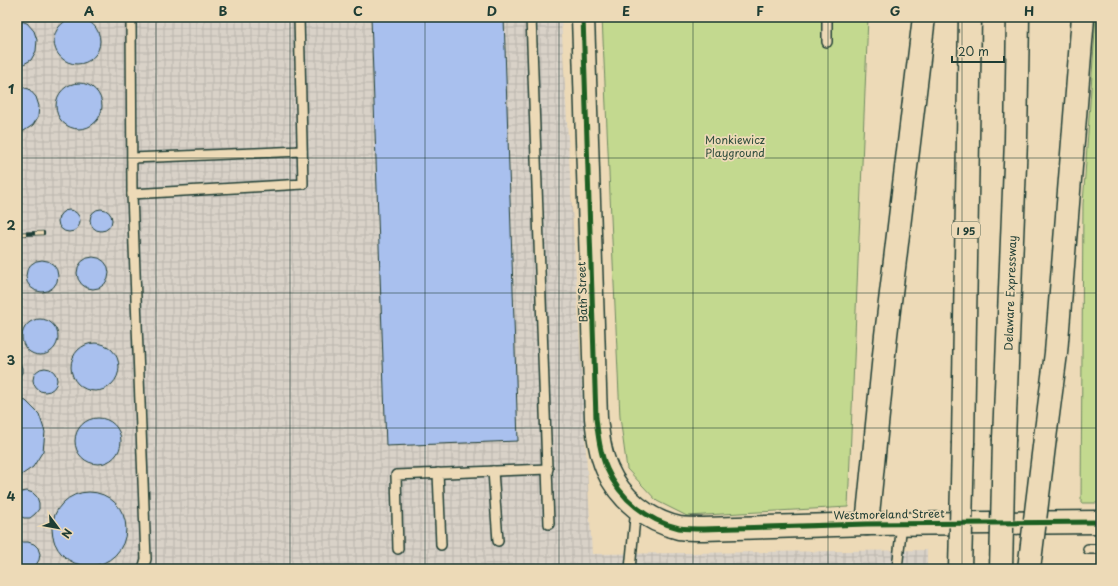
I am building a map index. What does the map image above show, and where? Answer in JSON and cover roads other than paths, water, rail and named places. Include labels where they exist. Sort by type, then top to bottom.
[{"type":"main road","name":"Bath Street","points":[[584,17],[596,418],[603,456],[608,470],[617,486],[636,508],[662,523],[678,527]]},
{"type":"main road","points":[[867,524],[886,335],[924,17]]},
{"type":"main road","name":"I 95","points":[[960,569],[970,17]]},
{"type":"main road","name":"Delaware Expressway","points":[[1001,569],[1004,439],[1016,140],[1018,17]]},
{"type":"main road","points":[[1029,569],[1056,353],[1083,17]]},
{"type":"main road","name":"Westmoreland Street","points":[[678,527],[704,529],[902,523],[1101,522]]},
{"type":"lane","points":[[128,17],[131,19],[132,194],[146,559],[143,569]]},
{"type":"lane","points":[[132,194],[303,184],[299,17]]},
{"type":"lane","points":[[531,17],[550,524]]},
{"type":"lane","points":[[827,17],[827,42]]},
{"type":"lane","points":[[132,158],[302,151]]},
{"type":"lane","points":[[398,549],[396,475],[548,469]]},
{"type":"lane","points":[[493,472],[498,541]]},
{"type":"lane","points":[[438,473],[441,545]]},
{"type":"lane","points":[[630,569],[636,508]]},
{"type":"lane","points":[[897,569],[902,523]]},
{"type":"lane","points":[[1088,549],[1101,550]]},
{"type":"railway","points":[[17,234],[43,233]]},
{"type":"park label","name":"Monkiewicz Playground","points":[[735,145]]}]
